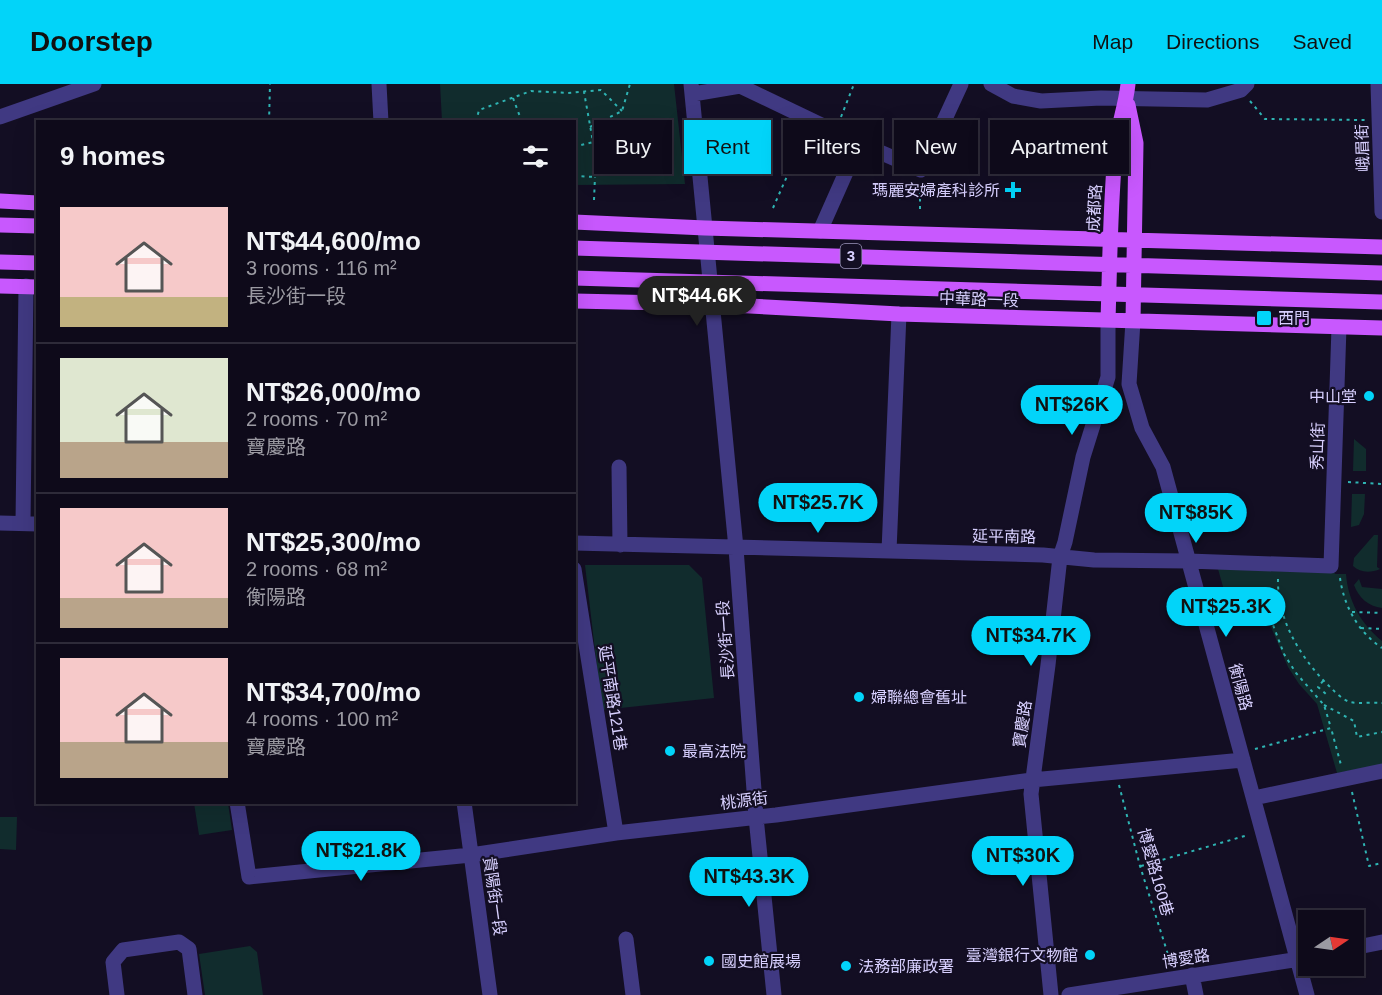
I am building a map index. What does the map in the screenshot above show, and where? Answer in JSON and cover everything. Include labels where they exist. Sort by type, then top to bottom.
[{"type":"main road","name":"成都路","points":[[1108,320],[1117,141],[1127,91]]},
{"type":"main road","points":[[1127,91],[1136,143],[1133,321]]},
{"type":"main road","points":[[0,201],[36,203]]},
{"type":"main road","name":"3","points":[[576,222],[705,228],[1382,247]]},
{"type":"main road","points":[[0,225],[36,226]]},
{"type":"main road","name":"3","points":[[576,248],[1382,273]]},
{"type":"main road","points":[[0,262],[36,263]]},
{"type":"main road","name":"中華路一段","points":[[576,278],[1382,302]]},
{"type":"main road","points":[[0,286],[32,286]]},
{"type":"main road","name":"中華路一段","points":[[576,301],[712,303],[899,314],[1382,328]]},
{"type":"street","points":[[0,117],[60,90],[94,84]]},
{"type":"street","points":[[378,84],[381,120]]},
{"type":"street","points":[[944,120],[961,84]]},
{"type":"street","points":[[991,84],[1013,96],[1041,101],[1127,91],[1207,100],[1244,87]]},
{"type":"street","name":"峨眉街","points":[[1378,84],[1382,212]]},
{"type":"street","points":[[692,89],[740,86],[812,120]]},
{"type":"street","name":"長沙街一段","points":[[692,89],[736,548],[756,817],[774,995]]},
{"type":"street","points":[[820,231],[845,174]]},
{"type":"street","points":[[0,523],[30,523],[32,286]]},
{"type":"street","points":[[889,551],[899,314]]},
{"type":"street","name":"寶慶路","points":[[1051,995],[1031,794],[1032,780],[1060,557],[1083,457],[1108,376],[1108,320]]},
{"type":"street","name":"衡陽路","points":[[1133,321],[1129,384],[1142,428],[1163,467],[1263,831],[1298,942]]},
{"type":"street","name":"秀山街","points":[[1331,566],[1339,327]]},
{"type":"street","points":[[619,467],[620,544]]},
{"type":"street","name":"延平南路","points":[[576,543],[1042,555],[1094,560],[1331,566]]},
{"type":"street","name":"延平南路121巷","points":[[576,582],[616,833]]},
{"type":"street","name":"桃源街","points":[[237,804],[249,877],[471,855],[616,833],[756,817],[1032,780],[1242,756]]},
{"type":"street","points":[[1254,798],[1382,771]]},
{"type":"street","name":"貴陽街一段","points":[[464,804],[490,995]]},
{"type":"street","points":[[626,939],[633,995]]},
{"type":"street","points":[[117,995],[113,962],[123,950],[179,942],[189,949],[195,995]]},
{"type":"street","points":[[1364,946],[1382,942]]},
{"type":"street","name":"博愛路","points":[[1069,995],[1298,959]]},
{"type":"street","points":[[1192,975],[1196,995]]},
{"type":"street","name":"衡陽路","points":[[1305,976],[1307,995]]},
{"type":"path","points":[[269,120],[270,84]]},
{"type":"path","points":[[590,127],[622,111],[630,84]]},
{"type":"path","points":[[839,120],[854,84]]},
{"type":"path","points":[[1244,87],[1265,119],[1380,120]]},
{"type":"path","points":[[476,120],[479,110],[531,91],[568,93],[601,90],[622,111]]},
{"type":"path","points":[[584,92],[594,152]]},
{"type":"path","points":[[513,98],[521,120]]},
{"type":"path","points":[[576,146],[593,142]]},
{"type":"path","points":[[594,200],[595,174]]},
{"type":"path","points":[[774,208],[789,174]]},
{"type":"path","points":[[920,209],[921,174]]},
{"type":"path","points":[[576,176],[595,177]]},
{"type":"path","points":[[1364,483],[1382,483]]},
{"type":"path","points":[[1279,564],[1280,599],[1292,636],[1304,658],[1323,681],[1349,702],[1382,703]]},
{"type":"path","points":[[1331,566],[1340,574],[1350,612],[1360,628],[1382,648]]},
{"type":"path","points":[[1201,608],[1280,599]]},
{"type":"path","points":[[1234,606],[1237,616],[1270,618],[1284,654],[1296,673],[1324,705],[1354,721],[1357,737],[1382,732]]},
{"type":"path","points":[[1350,612],[1382,613]]},
{"type":"path","points":[[1360,628],[1382,629]]},
{"type":"path","points":[[1323,681],[1318,687],[1326,694]]},
{"type":"path","points":[[1324,705],[1347,779],[1351,785],[1369,866],[1382,863]]},
{"type":"path","points":[[1242,756],[1331,728]]},
{"type":"path","name":"博愛路160巷","points":[[1115,772],[1140,866],[1175,978]]},
{"type":"path","points":[[1140,866],[1263,831]]},
{"type":"green space","points":[[440,84],[674,84],[685,184],[576,185],[576,120],[442,120]]},
{"type":"green space","points":[[1354,439],[1366,449],[1366,471],[1353,471]]},
{"type":"green space","points":[[1352,494],[1365,494],[1364,514],[1359,525],[1351,527]]},
{"type":"green space","points":[[1374,535],[1378,535],[1377,567],[1380,569],[1369,572],[1359,570],[1353,566],[1354,558]]},
{"type":"green space","points":[[585,565],[689,565],[702,578],[714,698],[602,710]]},
{"type":"green space","points":[[1218,569],[1346,574],[1347,584],[1357,611],[1382,641],[1382,765],[1337,773],[1317,704],[1299,684],[1288,667],[1268,620],[1236,619],[1233,622]]},
{"type":"green space","points":[[1359,579],[1362,587],[1382,589],[1382,608],[1368,603],[1361,597],[1354,585]]},
{"type":"green space","points":[[194,804],[228,804],[232,830],[199,835]]},
{"type":"green space","points":[[0,817],[17,817],[16,850],[0,849]]},
{"type":"green space","points":[[250,946],[257,952],[263,995],[205,995],[199,954]]},
{"type":"place","name":"瑪麗安婦產科診所","points":[[1013,190]]},
{"type":"place","name":"西門","points":[[1264,318]]},
{"type":"place","name":"中山堂","points":[[1369,396]]},
{"type":"place","name":"婦聯總會舊址","points":[[859,697]]},
{"type":"place","name":"最高法院","points":[[670,751]]},
{"type":"place","name":"臺灣銀行文物館","points":[[1090,955]]},
{"type":"place","name":"國史館展場","points":[[709,961]]},
{"type":"place","name":"法務部廉政署","points":[[846,966]]}]
